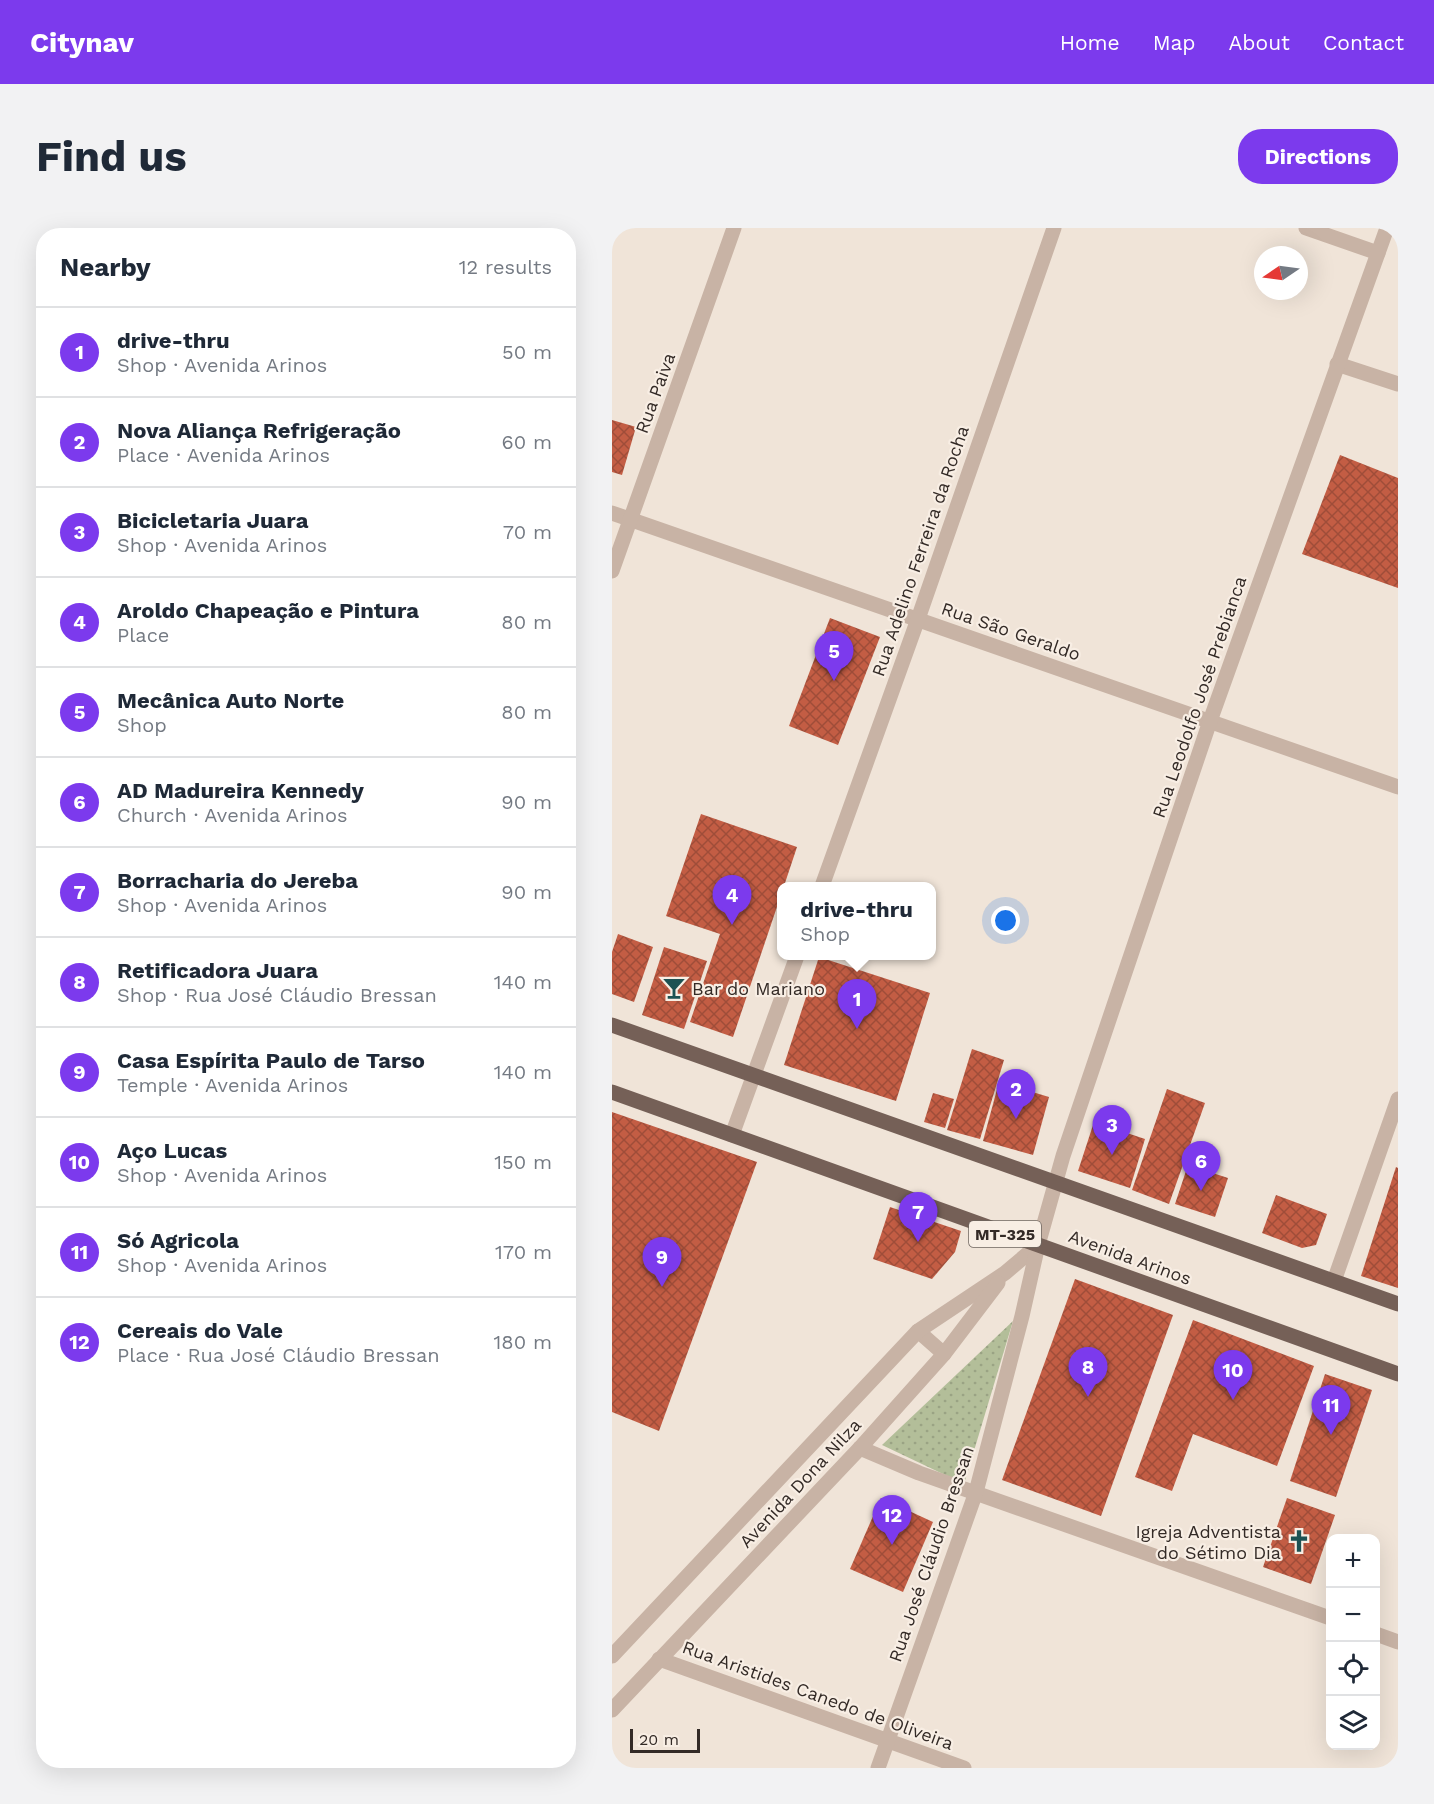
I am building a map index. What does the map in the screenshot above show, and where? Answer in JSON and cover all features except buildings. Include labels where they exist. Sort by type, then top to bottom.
[{"type":"main road","points":[[612,1025],[1398,1304]]},
{"type":"main road","name":"Avenida Arinos","points":[[612,1092],[1398,1374]]},
{"type":"street","name":"Rua Paiva","points":[[612,571],[734,228]]},
{"type":"street","name":"Rua Adelino Ferreira da Rocha","points":[[823,882],[918,620],[1054,228]]},
{"type":"street","points":[[1306,228],[1378,253]]},
{"type":"street","name":"Rua Leodolfo José Prebianca","points":[[1038,1245],[1062,1156],[1210,721],[1387,228]]},
{"type":"street","points":[[1337,364],[1398,384]]},
{"type":"street","name":"Rua São Geraldo","points":[[612,513],[1398,787]]},
{"type":"street","points":[[732,1135],[796,960]]},
{"type":"street","points":[[1334,1281],[1398,1099]]},
{"type":"street","name":"Avenida Dona Nilza","points":[[612,1656],[918,1331],[1005,1273],[1038,1245]]},
{"type":"street","name":"Rua José Cláudio Bressan","points":[[878,1768],[976,1492],[1038,1245]]},
{"type":"street","name":"Avenida Dona Nilza","points":[[612,1710],[860,1448],[944,1354],[1005,1273]]},
{"type":"street","points":[[918,1331],[944,1354]]},
{"type":"street","points":[[860,1448],[919,1473],[1326,1617]]},
{"type":"street","points":[[1380,1635],[1398,1642]]},
{"type":"street","name":"Rua Aristides Canedo de Oliveira","points":[[659,1659],[964,1768]]},
{"type":"green space","points":[[1013,1321],[964,1484],[882,1445]]},
{"type":"place","name":"Mecânica Auto Norte","points":[[834,681]]},
{"type":"place","name":"Aroldo Chapeação e Pintura","points":[[732,925]]},
{"type":"place","name":"Bar do Mariano","points":[[674,988]]},
{"type":"place","name":"drive-thru","points":[[857,1029]]},
{"type":"place","name":"Nova Aliança Refrigeração","points":[[1016,1119]]},
{"type":"place","name":"Bicicletaria Juara","points":[[1112,1155]]},
{"type":"place","name":"AD Madureira Kennedy","points":[[1201,1191]]},
{"type":"place","name":"Borracharia do Jereba","points":[[918,1242]]},
{"type":"place","name":"Casa Espírita Paulo de Tarso","points":[[662,1287]]},
{"type":"place","name":"Retificadora Juara","points":[[1088,1397]]},
{"type":"place","name":"Aço Lucas","points":[[1233,1400]]},
{"type":"place","name":"Só Agricola","points":[[1331,1435]]},
{"type":"place","name":"Igreja Adventista do Sétimo Dia","points":[[1299,1541]]},
{"type":"place","name":"Cereais do Vale","points":[[892,1545]]}]
